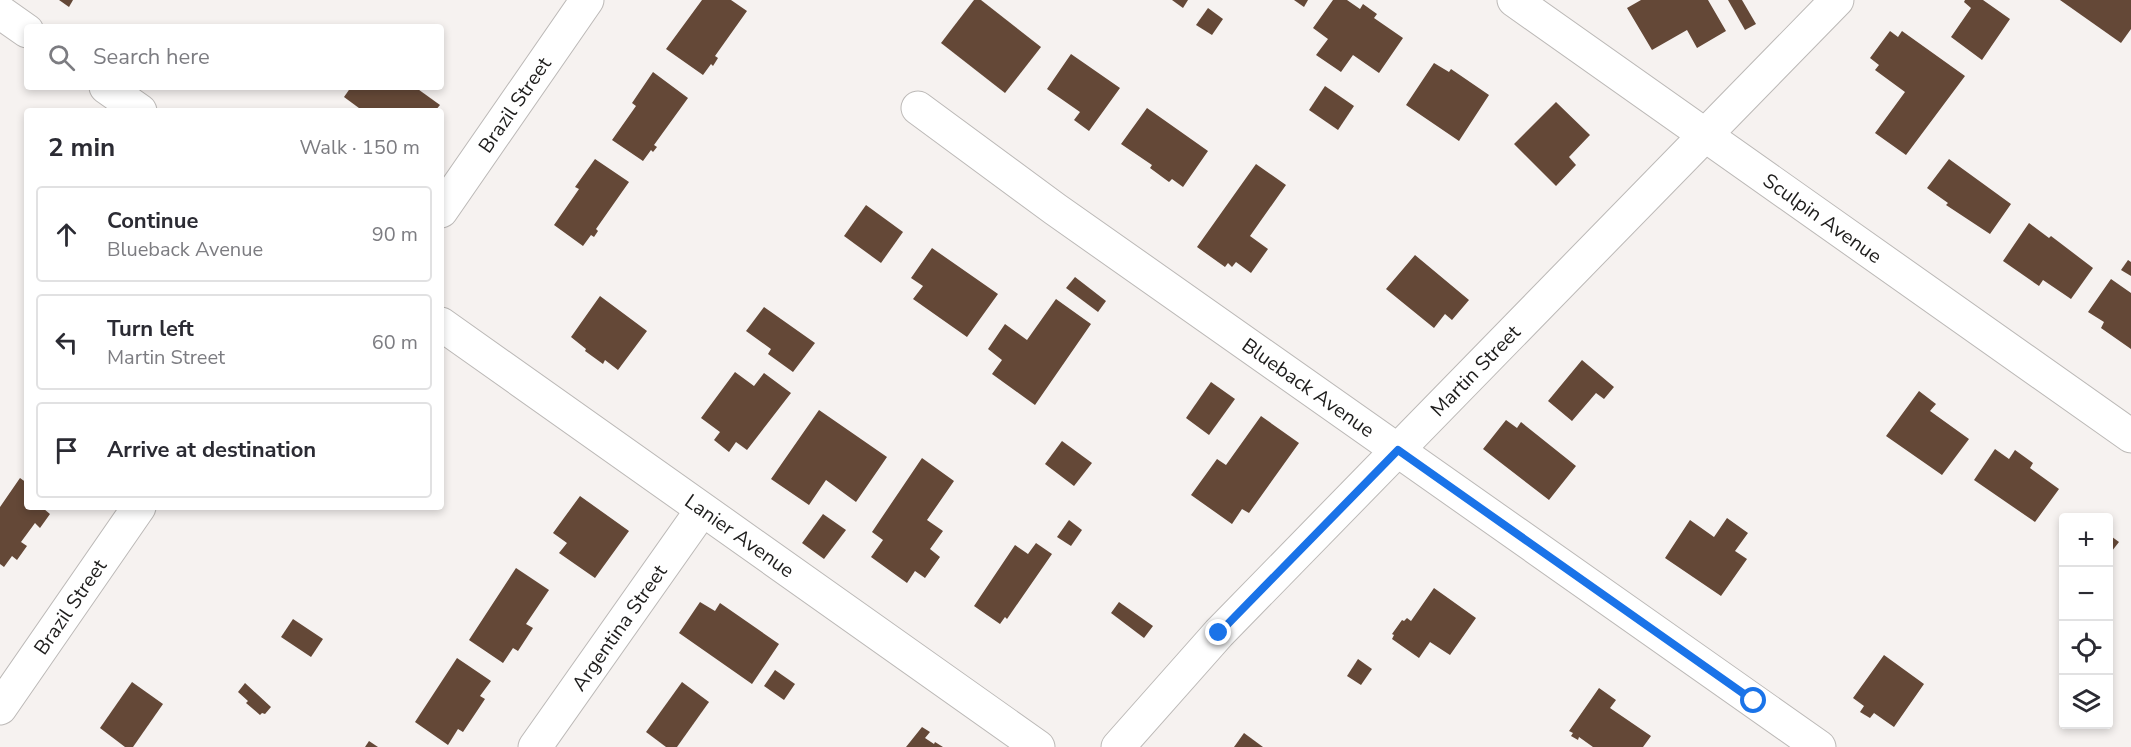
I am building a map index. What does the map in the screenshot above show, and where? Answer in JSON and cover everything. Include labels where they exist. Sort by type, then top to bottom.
[{"type":"street","name":"Brazil Street","points":[[444,207],[587,0]]},
{"type":"street","name":"Sculpin Avenue","points":[[1514,0],[2131,436]]},
{"type":"street","name":"Martin Street","points":[[1118,747],[1219,633],[1837,0]]},
{"type":"street","points":[[0,12],[24,29]]},
{"type":"street","points":[[110,90],[136,108]]},
{"type":"street","name":"Blueback Avenue","points":[[918,108],[1055,209],[1819,747]]},
{"type":"street","name":"Lanier Avenue","points":[[444,326],[1038,747]]},
{"type":"street","name":"Brazil Street","points":[[0,708],[137,510]]},
{"type":"street","name":"Argentina Street","points":[[535,747],[702,510]]},
{"type":"building","points":[[59,0],[73,0],[69,7]]},
{"type":"building","points":[[702,0],[731,0],[747,11],[715,56],[718,58],[713,66],[711,64],[703,75],[666,49]]},
{"type":"building","points":[[974,0],[981,0],[1041,47],[1005,93],[941,43]]},
{"type":"building","points":[[1172,0],[1188,0],[1183,8]]},
{"type":"building","points":[[1294,0],[1308,0],[1304,7]]},
{"type":"building","points":[[1333,0],[1347,0],[1360,9],[1363,4],[1377,14],[1374,18],[1403,38],[1379,73],[1353,55],[1341,72],[1316,55],[1328,39],[1313,28]]},
{"type":"building","points":[[1641,0],[1708,0],[1726,31],[1697,48],[1687,30],[1652,50],[1627,8]]},
{"type":"building","points":[[1728,0],[1742,0],[1756,24],[1745,30]]},
{"type":"building","points":[[1965,0],[1983,0],[2010,19],[1982,60],[1951,37],[1971,8],[1964,2]]},
{"type":"building","points":[[2060,0],[2131,0],[2131,29],[2121,43]]},
{"type":"building","points":[[1208,8],[1223,19],[1212,35],[1196,25]]},
{"type":"building","points":[[1890,31],[1898,37],[1902,31],[1965,76],[1906,155],[1875,133],[1905,92],[1875,70],[1879,65],[1870,58]]},
{"type":"building","points":[[1071,54],[1120,88],[1089,131],[1074,120],[1080,112],[1047,89]]},
{"type":"building","points":[[1434,63],[1449,72],[1451,69],[1489,95],[1459,141],[1406,105]]},
{"type":"building","points":[[653,72],[688,98],[654,145],[657,147],[653,152],[651,150],[643,161],[612,140],[636,106],[632,103]]},
{"type":"building","points":[[1325,86],[1354,106],[1338,130],[1309,110]]},
{"type":"building","points":[[349,90],[419,90],[440,105],[438,108],[359,108],[344,97]]},
{"type":"building","points":[[1556,102],[1590,135],[1569,157],[1576,165],[1556,186],[1514,144]]},
{"type":"building","points":[[1147,108],[1208,151],[1183,187],[1172,179],[1169,182],[1150,168],[1152,165],[1121,144]]},
{"type":"building","points":[[595,159],[629,182],[596,229],[598,231],[594,237],[591,235],[583,246],[554,225],[579,189],[575,187]]},
{"type":"building","points":[[1949,159],[2011,204],[1990,234],[1946,205],[1948,203],[1927,188]]},
{"type":"building","points":[[1256,164],[1286,185],[1250,236],[1268,249],[1251,273],[1236,262],[1232,267],[1228,263],[1225,267],[1197,247]]},
{"type":"building","points":[[866,205],[903,232],[881,263],[844,236]]},
{"type":"building","points":[[2029,223],[2049,238],[2051,236],[2093,268],[2071,299],[2043,280],[2039,286],[2003,261]]},
{"type":"building","points":[[932,248],[998,294],[967,337],[913,299],[923,286],[911,278]]},
{"type":"building","points":[[1415,255],[1469,300],[1452,320],[1445,314],[1434,328],[1386,289]]},
{"type":"building","points":[[2128,260],[2131,262],[2131,276],[2121,270]]},
{"type":"building","points":[[1075,277],[1106,301],[1098,312],[1066,288]]},
{"type":"building","points":[[2111,279],[2131,293],[2131,349],[2101,328],[2104,322],[2088,312]]},
{"type":"building","points":[[600,296],[647,331],[618,370],[605,360],[603,364],[571,337]]},
{"type":"building","points":[[1056,299],[1091,324],[1035,405],[992,374],[1002,360],[988,349],[1005,324],[1027,340]]},
{"type":"building","points":[[764,307],[815,343],[793,372],[768,354],[771,349],[746,331]]},
{"type":"building","points":[[1582,360],[1614,387],[1604,399],[1596,393],[1572,421],[1548,401]]},
{"type":"building","points":[[735,372],[754,386],[764,373],[791,393],[747,450],[736,442],[729,452],[714,440],[720,432],[701,418]]},
{"type":"building","points":[[1211,382],[1235,399],[1209,435],[1186,418]]},
{"type":"building","points":[[1919,391],[1936,404],[1930,411],[1969,439],[1942,475],[1886,436]]},
{"type":"building","points":[[819,410],[887,457],[856,502],[826,480],[809,505],[771,479]]},
{"type":"building","points":[[1261,416],[1299,443],[1249,513],[1242,509],[1232,524],[1191,495],[1217,459],[1226,465]]},
{"type":"building","points":[[1506,420],[1517,428],[1521,422],[1576,466],[1549,500],[1483,449]]},
{"type":"building","points":[[1062,441],[1092,463],[1074,486],[1045,464]]},
{"type":"building","points":[[1995,449],[2009,459],[2015,450],[2033,463],[2030,468],[2059,489],[2035,522],[1974,480]]},
{"type":"building","points":[[922,458],[954,481],[927,520],[943,531],[930,549],[940,557],[925,578],[915,571],[907,583],[871,557],[883,540],[872,532]]},
{"type":"building","points":[[20,478],[24,481],[24,510],[45,510],[50,514],[40,528],[35,523],[21,542],[27,546],[17,560],[12,556],[4,567],[0,564],[0,507]]},
{"type":"building","points":[[580,496],[629,531],[595,578],[559,553],[567,543],[553,533]]},
{"type":"building","points":[[823,514],[846,530],[824,559],[802,543]]},
{"type":"building","points":[[1727,518],[1748,533],[1735,551],[1747,559],[1721,596],[1665,558],[1690,520],[1714,537]]},
{"type":"building","points":[[1069,520],[1082,530],[1071,546],[1057,537]]},
{"type":"building","points":[[2113,538],[2119,542],[2113,550]]},
{"type":"building","points":[[1036,543],[1052,554],[1007,619],[1005,617],[1000,624],[974,606],[1015,545],[1028,554]]},
{"type":"building","points":[[516,568],[549,590],[526,624],[533,628],[518,651],[513,648],[503,663],[469,640]]},
{"type":"building","points":[[1434,588],[1476,618],[1450,655],[1430,642],[1419,658],[1392,639],[1394,635],[1392,634],[1402,620],[1407,618],[1411,621]]},
{"type":"building","points":[[700,602],[715,611],[720,603],[779,644],[752,684],[679,633]]},
{"type":"building","points":[[1119,602],[1153,626],[1144,638],[1111,613]]},
{"type":"building","points":[[293,619],[323,639],[311,657],[281,637]]},
{"type":"building","points":[[1884,655],[1924,684],[1894,727],[1874,713],[1870,718],[1860,712],[1864,706],[1853,698]]},
{"type":"building","points":[[457,658],[491,681],[480,696],[485,699],[463,732],[458,729],[448,745],[415,722]]},
{"type":"building","points":[[1358,659],[1372,669],[1361,685],[1347,676]]},
{"type":"building","points":[[775,670],[795,684],[784,700],[764,686]]},
{"type":"building","points":[[132,682],[163,704],[133,747],[125,747],[100,728]]},
{"type":"building","points":[[682,682],[709,702],[677,747],[666,747],[646,732]]},
{"type":"building","points":[[245,683],[271,707],[265,714],[260,715],[246,703],[248,701],[238,692]]},
{"type":"building","points":[[1599,688],[1616,700],[1610,708],[1651,736],[1643,747],[1593,747],[1579,737],[1578,740],[1571,736],[1573,733],[1569,731]]},
{"type":"building","points":[[922,727],[930,732],[925,738],[943,747],[906,747]]},
{"type":"building","points":[[1244,733],[1263,747],[1234,747]]},
{"type":"building","points":[[369,741],[378,747],[365,747]]},
{"type":"route","points":[[1219,633],[1398,450],[1754,701]]}]
